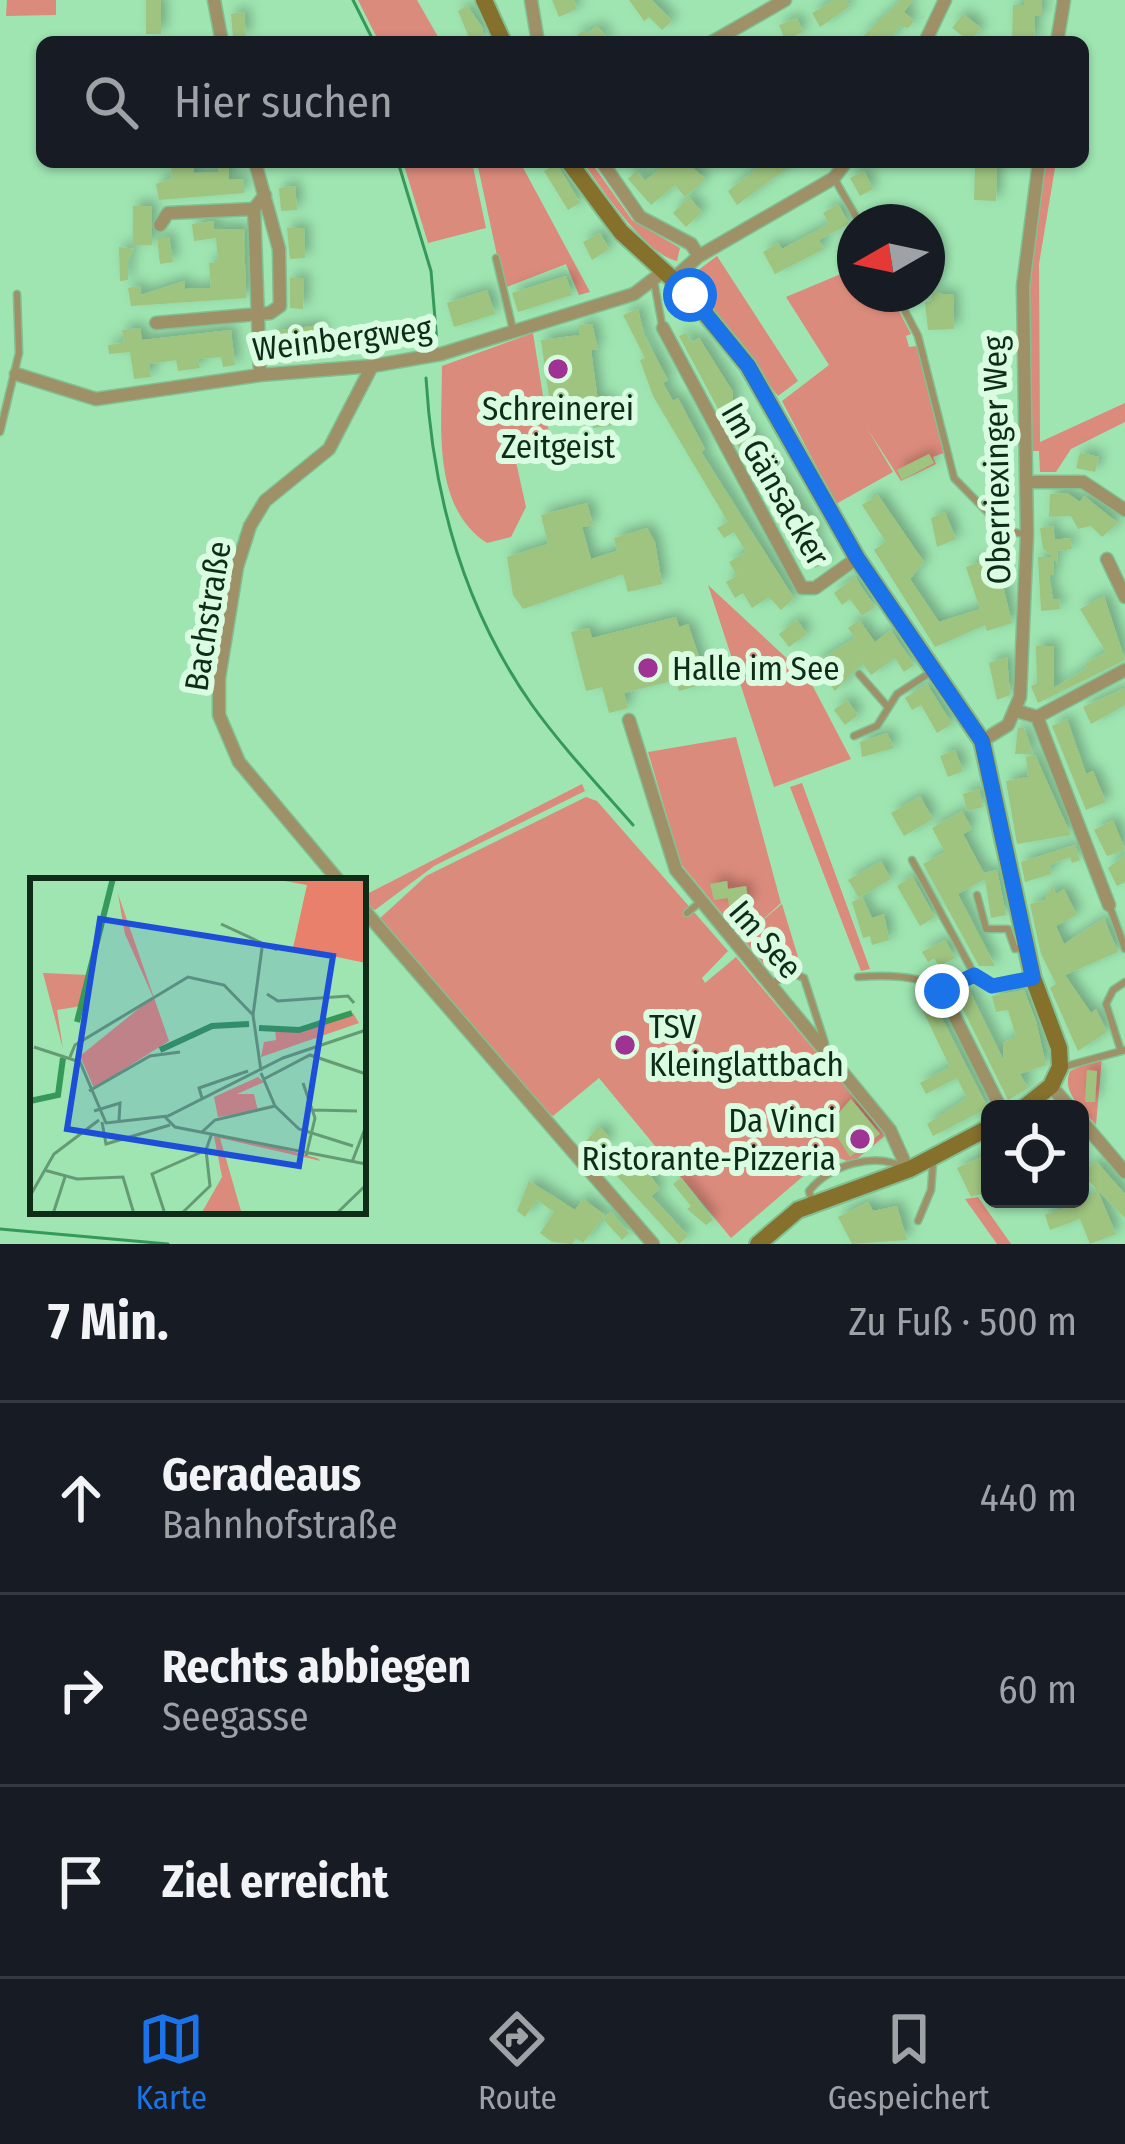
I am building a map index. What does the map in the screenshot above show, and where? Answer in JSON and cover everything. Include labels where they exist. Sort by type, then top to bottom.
[{"type":"main road","points":[[484,0],[500,36]]},
{"type":"main road","points":[[573,168],[621,232],[748,366],[857,558],[982,741],[1025,947],[1059,1048],[1060,1067],[1051,1086],[1033,1100]]},
{"type":"main road","points":[[758,1244],[780,1220],[908,1170],[981,1132]]},
{"type":"street","points":[[214,0],[221,36]]},
{"type":"street","points":[[531,0],[537,36]]},
{"type":"street","points":[[722,36],[785,0]]},
{"type":"street","points":[[928,36],[945,0]]},
{"type":"street","points":[[1058,36],[1064,0]]},
{"type":"street","points":[[156,323],[255,314],[280,306],[282,277],[257,168]]},
{"type":"street","points":[[606,168],[640,217],[691,244],[699,256]]},
{"type":"street","points":[[834,178],[841,168]]},
{"type":"street","name":"Oberriexinger Weg","points":[[1017,711],[1027,535],[1023,286],[1038,168]]},
{"type":"street","name":"Weinbergweg","points":[[16,374],[96,399],[441,354],[634,295],[834,178]]},
{"type":"street","points":[[260,375],[254,209],[265,195]]},
{"type":"street","points":[[160,225],[168,213],[254,209]]},
{"type":"street","name":"Im Gänsacker","points":[[663,328],[669,349],[802,588],[815,588],[857,558]]},
{"type":"street","name":"Bachstraße","points":[[336,878],[238,762],[219,715],[219,678],[237,568],[257,512],[329,449],[372,366]]},
{"type":"street","points":[[1026,482],[1083,482],[1123,504]]},
{"type":"street","points":[[1107,560],[1125,597]]},
{"type":"street","points":[[982,741],[1008,725],[1017,711],[1037,717],[1125,670]]},
{"type":"street","points":[[1037,717],[1108,905]]},
{"type":"street","name":"Im See","points":[[629,720],[667,848],[693,908],[770,985],[827,1052],[890,1130],[908,1170]]},
{"type":"street","points":[[366,912],[653,1244]]},
{"type":"street","points":[[996,1100],[942,991],[974,975],[992,986],[1033,978]]},
{"type":"street","points":[[1051,1086],[1063,1100]]},
{"type":"street","points":[[1089,1130],[1125,1172]]},
{"type":"lane","points":[[834,178],[849,204]]},
{"type":"lane","points":[[496,258],[514,332]]},
{"type":"lane","name":"Im Gänsacker","points":[[663,328],[664,277]]},
{"type":"lane","points":[[0,432],[16,374],[17,294]]},
{"type":"lane","points":[[905,312],[918,336],[954,478],[1005,530],[1027,535]]},
{"type":"lane","points":[[854,736],[877,726],[897,694],[935,670]]},
{"type":"lane","points":[[859,674],[888,707]]},
{"type":"lane","points":[[911,860],[974,975]]},
{"type":"lane","points":[[977,895],[986,928],[1008,928],[1015,949],[1025,947]]},
{"type":"lane","points":[[1108,905],[1125,949]]},
{"type":"lane","points":[[770,985],[792,973],[804,978],[827,1052]]},
{"type":"lane","points":[[858,977],[880,975],[933,984],[942,991]]},
{"type":"lane","points":[[1060,1067],[1123,1050],[1106,1004],[1112,990],[1125,982]]},
{"type":"lane","points":[[918,1221],[936,1168],[931,1159]]},
{"type":"shaded area","points":[[7,0],[56,0],[56,15],[6,16]]},
{"type":"shaded area","points":[[358,0],[417,0],[438,36],[376,36]]},
{"type":"shaded area","points":[[405,168],[473,168],[486,228],[428,243]]},
{"type":"shaded area","points":[[478,168],[523,168],[590,292],[579,295],[566,264],[504,288]]},
{"type":"shaded area","points":[[587,168],[595,168],[632,220],[680,248],[677,261],[652,247]]},
{"type":"shaded area","points":[[1044,168],[1055,168],[1039,264],[1040,442],[1125,403],[1125,422],[1071,449],[1056,472],[1040,472],[1039,451],[1031,451],[1030,286]]},
{"type":"shaded area","points":[[717,256],[798,381],[778,396],[695,288],[693,274]]},
{"type":"shaded area","points":[[837,276],[837,312],[899,312],[911,334],[906,336],[909,347],[917,346],[944,453],[933,457],[936,464],[901,481],[867,428],[893,472],[836,504],[782,401],[829,365],[786,297]]},
{"type":"shaded area","points":[[533,333],[551,446],[514,453],[526,507],[511,537],[487,543],[469,527],[448,487],[441,438],[442,366]]},
{"type":"shaded area","points":[[708,585],[809,679],[851,759],[774,787]]},
{"type":"shaded area","name":"TSV Kleinglattbach","points":[[736,737],[781,903],[758,924],[782,904],[798,957],[767,968],[681,864],[648,752]]},
{"type":"shaded area","points":[[802,783],[870,969],[861,971],[790,787]]},
{"type":"shaded area","points":[[582,784],[585,791],[434,866],[375,910],[366,906],[366,894]]},
{"type":"shaded area","name":"TSV Kleinglattbach","points":[[586,797],[597,801],[728,951],[702,978],[705,983],[736,957],[886,1135],[852,1163],[829,1154],[731,1238],[599,1078],[553,1116],[537,1105],[377,921],[426,876]]},
{"type":"shaded area","points":[[1102,1057],[1096,1125],[1089,1117],[1089,1100],[1075,1100],[1068,1086],[1070,1071]]},
{"type":"shaded area","points":[[978,1197],[981,1208],[986,1208],[1011,1244],[997,1244],[965,1199]]},
{"type":"building","points":[[146,0],[161,0],[161,34],[146,34]]},
{"type":"building","points":[[552,0],[574,0],[577,9],[559,17]]},
{"type":"building","points":[[629,0],[652,0],[672,21],[662,30],[649,17],[644,21]]},
{"type":"building","points":[[834,0],[846,0],[850,6],[820,27],[812,13]]},
{"type":"building","points":[[901,0],[913,0],[904,12],[914,21],[908,28],[900,26],[892,36],[863,36]]},
{"type":"building","points":[[1024,0],[1042,0],[1042,16],[1035,16],[1034,36],[1012,36],[1013,5],[1024,5]]},
{"type":"building","points":[[467,6],[483,36],[469,36],[458,11]]},
{"type":"building","points":[[244,12],[246,36],[233,36],[231,14]]},
{"type":"building","points":[[963,14],[981,28],[975,36],[962,36],[952,28]]},
{"type":"building","points":[[797,18],[803,32],[783,36],[779,25]]},
{"type":"building","points":[[597,26],[606,36],[576,36],[583,30],[587,34]]},
{"type":"building","points":[[171,168],[194,168],[194,173],[228,168],[229,180],[244,179],[244,193],[159,200],[156,184],[172,178]]},
{"type":"building","points":[[559,168],[580,203],[568,210],[544,171]]},
{"type":"building","points":[[661,168],[693,168],[706,179],[685,197],[675,185],[651,205],[628,179],[636,171],[645,181]]},
{"type":"building","points":[[757,168],[788,168],[737,205],[728,191]]},
{"type":"building","points":[[975,168],[997,168],[996,201],[974,200]]},
{"type":"building","points":[[864,171],[873,189],[860,196],[850,178]]},
{"type":"building","points":[[295,186],[297,210],[281,211],[279,188]]},
{"type":"building","points":[[689,197],[702,212],[686,227],[673,213]]},
{"type":"building","points":[[837,205],[837,230],[819,240],[824,249],[775,274],[763,252],[778,243],[782,249],[829,224],[823,213]]},
{"type":"building","points":[[133,206],[152,206],[152,245],[133,245]]},
{"type":"building","points":[[214,221],[214,229],[244,229],[246,298],[131,306],[128,288],[140,286],[141,295],[184,281],[185,289],[211,288],[209,263],[218,262],[216,238],[194,241],[192,224]]},
{"type":"building","points":[[287,228],[304,228],[305,258],[290,259]]},
{"type":"building","points":[[600,233],[609,249],[592,260],[583,242]]},
{"type":"building","points":[[157,237],[169,237],[173,262],[160,264]]},
{"type":"building","points":[[119,247],[134,249],[128,260],[128,280],[120,281]]},
{"type":"building","points":[[566,276],[572,295],[518,312],[512,293]]},
{"type":"building","points":[[290,278],[304,278],[303,309],[290,308]]},
{"type":"building","points":[[487,290],[495,314],[454,327],[447,303]]},
{"type":"building","points":[[945,294],[953,295],[954,329],[928,330],[926,312],[945,312]]},
{"type":"building","points":[[638,309],[644,335],[668,380],[663,383],[673,401],[678,398],[705,449],[701,452],[794,598],[781,610],[769,597],[752,608],[743,593],[735,598],[726,582],[737,576],[729,562],[746,552],[734,532],[724,538],[717,528],[728,522],[653,396],[640,360],[645,358],[623,315]]},
{"type":"building","points":[[592,324],[598,349],[591,350],[598,401],[610,399],[613,425],[593,428],[590,412],[578,414],[577,407],[551,411],[541,340],[580,335],[579,325]]},
{"type":"building","points":[[320,325],[323,343],[277,349],[279,361],[270,362],[269,338],[276,337],[275,331]]},
{"type":"building","points":[[140,328],[142,340],[231,330],[235,365],[223,367],[221,357],[198,359],[200,368],[178,371],[176,360],[149,364],[151,377],[134,379],[130,352],[109,354],[108,345],[124,343],[122,330]]},
{"type":"building","points":[[686,333],[691,342],[699,338],[733,392],[733,405],[818,534],[813,537],[827,561],[815,568],[806,552],[797,557],[777,520],[785,516],[774,495],[767,500],[679,336]]},
{"type":"building","points":[[1080,453],[1099,457],[1095,472],[1076,468]]},
{"type":"building","points":[[929,454],[934,463],[902,480],[897,470]]},
{"type":"building","points":[[1067,493],[1080,502],[1084,496],[1118,523],[1102,537],[1091,526],[1078,529],[1071,516],[1049,517],[1050,494]]},
{"type":"building","points":[[878,495],[924,562],[910,579],[939,622],[980,609],[966,567],[996,557],[1012,623],[987,631],[985,625],[935,647],[874,550],[886,542],[862,505]]},
{"type":"building","points":[[587,503],[593,525],[582,527],[591,559],[617,551],[614,538],[647,528],[655,542],[662,584],[628,592],[623,574],[523,609],[513,595],[507,557],[548,544],[541,515]]},
{"type":"building","points":[[945,512],[956,539],[937,547],[931,518]]},
{"type":"building","points":[[1053,526],[1055,540],[1070,538],[1072,549],[1057,551],[1058,565],[1043,549],[1040,528]]},
{"type":"building","points":[[1038,557],[1053,557],[1054,575],[1049,575],[1053,600],[1059,599],[1060,609],[1041,611]]},
{"type":"building","points":[[855,577],[875,607],[862,616],[850,599],[842,605],[834,593]]},
{"type":"building","points":[[1104,596],[1125,660],[1038,703],[1031,686],[1037,683],[1036,646],[1054,646],[1054,688],[1087,668],[1085,664],[1106,652],[1080,609]]},
{"type":"building","name":"Halle im See","points":[[676,617],[679,627],[688,624],[708,683],[679,691],[676,680],[624,693],[628,708],[609,713],[602,687],[586,691],[571,632],[589,628],[592,638]]},
{"type":"building","points":[[797,620],[807,634],[789,647],[779,634]]},
{"type":"building","points":[[859,620],[875,642],[891,630],[914,665],[904,672],[895,658],[871,675],[862,663],[835,691],[815,663],[855,638],[848,628]]},
{"type":"building","points":[[1007,657],[1010,695],[997,700],[989,663]]},
{"type":"building","points":[[927,684],[952,724],[937,733],[921,705],[912,710],[905,698]]},
{"type":"building","points":[[1125,688],[1125,705],[1091,724],[1083,707]]},
{"type":"building","points":[[847,700],[858,715],[845,725],[834,710]]},
{"type":"building","points":[[1067,719],[1086,774],[1093,771],[1106,802],[1086,810],[1052,726]]},
{"type":"building","points":[[1018,728],[1024,728],[1033,754],[1015,754]]},
{"type":"building","points":[[887,733],[894,748],[862,757],[860,742]]},
{"type":"building","points":[[955,750],[963,771],[948,777],[940,756]]},
{"type":"building","points":[[1035,755],[1071,835],[1017,844],[1006,781],[1028,777],[1026,757]]},
{"type":"building","points":[[979,789],[983,807],[967,811],[963,794]]},
{"type":"building","points":[[920,796],[933,819],[904,836],[891,813]]},
{"type":"building","points":[[962,811],[972,829],[963,834],[984,873],[997,870],[1006,915],[991,918],[985,879],[958,894],[995,966],[979,966],[923,864],[945,852],[932,828]]},
{"type":"building","points":[[1113,820],[1125,850],[1107,856],[1094,830]]},
{"type":"building","points":[[1075,845],[1080,860],[1072,863],[1070,857],[1050,865],[1051,874],[1025,882],[1021,862]]},
{"type":"building","points":[[1125,855],[1125,882],[1117,886],[1108,868]]},
{"type":"building","points":[[881,861],[891,879],[859,898],[848,880]]},
{"type":"building","points":[[912,876],[935,917],[920,926],[897,886]]},
{"type":"building","points":[[727,881],[728,889],[746,886],[749,904],[729,907],[728,898],[714,900],[710,884]]},
{"type":"building","points":[[1052,886],[1056,894],[1064,889],[1077,915],[1056,926],[1064,944],[1104,918],[1118,952],[1065,975],[1091,1013],[1096,1009],[1107,1032],[1078,1051],[1050,988],[1056,984],[1041,954],[1030,904],[1045,900]]},
{"type":"building","points":[[862,897],[872,918],[884,914],[889,940],[872,945],[870,936],[863,938],[852,902]]},
{"type":"building","points":[[945,940],[955,958],[939,966],[934,958],[928,962],[922,952]]},
{"type":"building","points":[[969,990],[1003,1059],[1003,1043],[1016,1037],[1008,1010],[996,1012],[992,996],[1024,990],[1046,1065],[1020,1074],[1028,1088],[1008,1100],[957,997]]},
{"type":"building","points":[[933,1001],[984,1100],[981,1112],[933,1136],[927,1124],[967,1098],[957,1078],[926,1094],[920,1083],[950,1067],[921,1007]]},
{"type":"building","points":[[1087,1070],[1097,1071],[1095,1102],[1085,1100]]},
{"type":"building","name":"TSV Kleinglattbach","points":[[851,1099],[880,1134],[850,1157],[829,1124]]},
{"type":"building","points":[[599,1126],[610,1138],[596,1152],[586,1141]]},
{"type":"building","points":[[633,1151],[660,1189],[651,1196],[688,1236],[679,1244],[615,1174]]},
{"type":"building","points":[[981,1157],[981,1194],[971,1197],[957,1168]]},
{"type":"building","points":[[1096,1161],[1125,1194],[1125,1218],[1089,1181],[1089,1168]]},
{"type":"building","points":[[681,1178],[713,1220],[706,1225],[687,1209],[691,1206],[673,1184]]},
{"type":"building","points":[[529,1181],[575,1210],[583,1199],[605,1215],[583,1243],[576,1238],[572,1244],[552,1242],[540,1233],[554,1212],[537,1200],[525,1217],[517,1211]]},
{"type":"building","points":[[1097,1189],[1116,1234],[1090,1244],[1080,1219],[1050,1230],[1045,1215],[1066,1208],[1089,1208],[1089,1198]]},
{"type":"building","points":[[868,1202],[873,1211],[897,1206],[907,1240],[852,1244],[838,1217]]},
{"type":"building","points":[[611,1212],[629,1233],[622,1240],[603,1219]]},
{"type":"waterway","points":[[353,0],[371,36]]},
{"type":"waterway","points":[[400,168],[431,271],[437,343]]},
{"type":"waterway","points":[[426,378],[444,507],[487,629],[544,721],[633,825]]},
{"type":"waterway","points":[[0,1229],[168,1244]]},
{"type":"place","name":"Schreinerei Zeitgeist","points":[[558,369]]},
{"type":"place","name":"Halle im See","points":[[648,668]]},
{"type":"place","name":"TSV Kleinglattbach","points":[[625,1045]]},
{"type":"place","name":"Da Vinci Ristorante-Pizzeria","points":[[860,1139]]},
{"type":"route","points":[[690,295],[748,366],[794,438],[857,558],[975,727],[992,766],[1005,857],[1033,978],[1000,987],[974,975],[942,991]]}]
